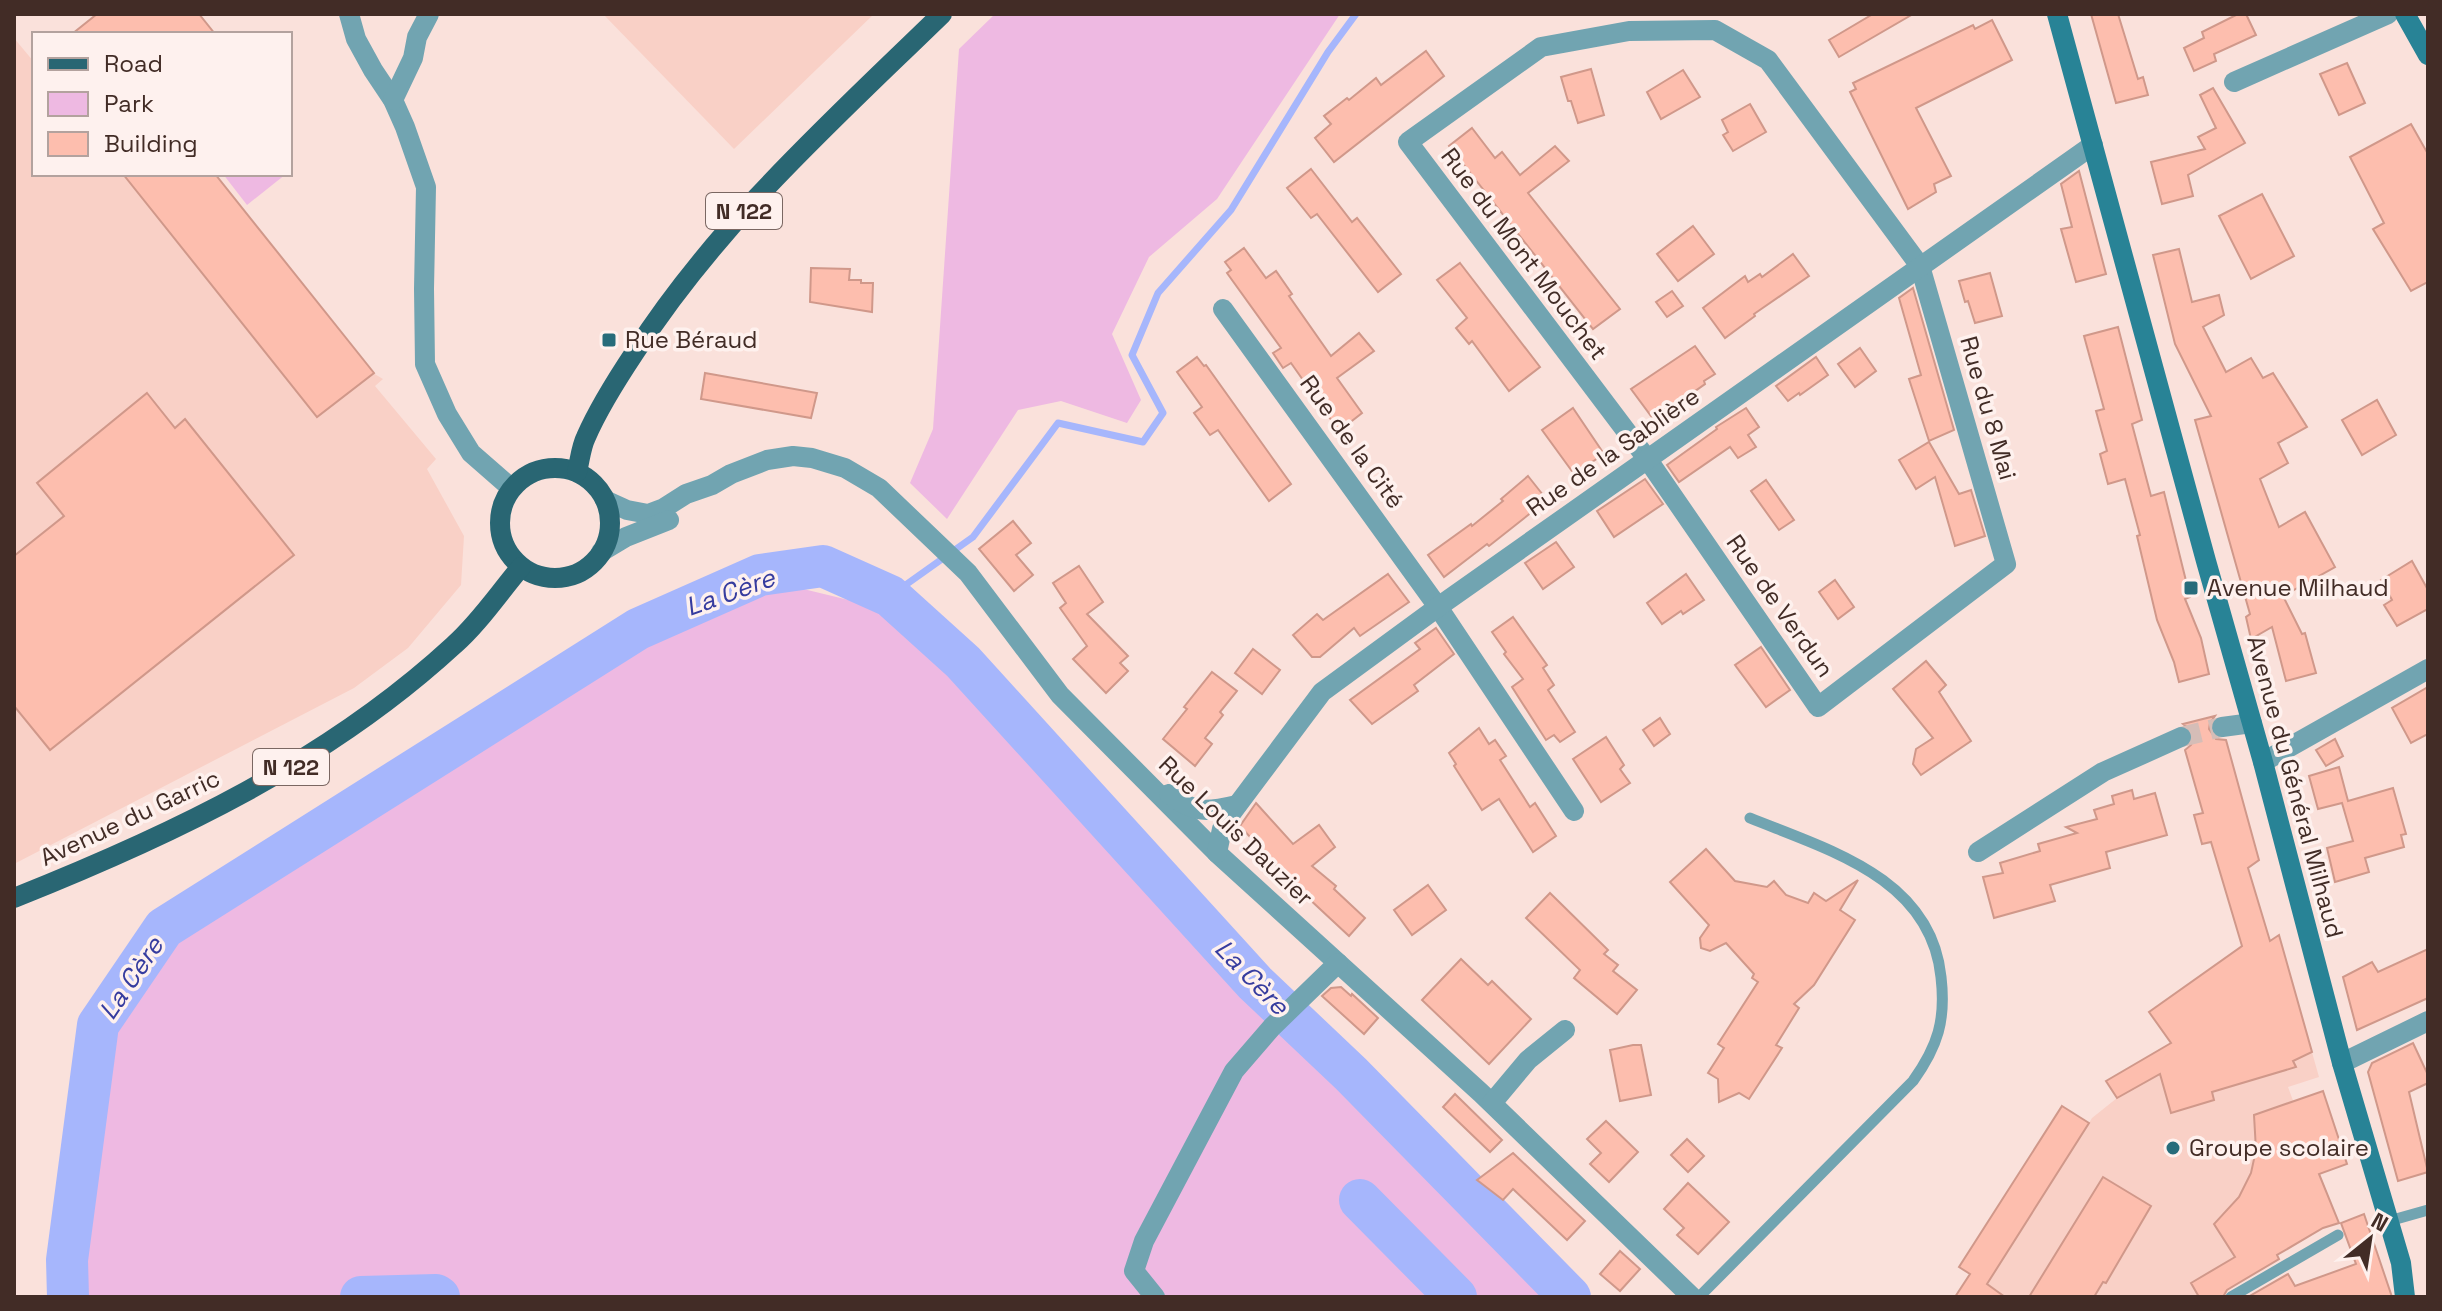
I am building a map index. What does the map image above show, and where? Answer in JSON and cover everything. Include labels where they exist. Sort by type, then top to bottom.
[{"type":"main road","name":"N 122","points":[[577,472],[585,439],[609,393],[664,307],[707,252],[790,162],[942,14]]},
{"type":"main road","name":"Avenue du Général Milhaud","points":[[2057,14],[2263,762],[2342,1063],[2401,1263],[2405,1297]]},
{"type":"main road","points":[[2405,14],[2428,55]]},
{"type":"main road","points":[[560,467],[577,472],[591,481],[605,500],[610,524],[608,540],[587,568],[572,576],[554,578],[537,575],[521,567],[501,539],[499,521],[502,503],[511,488],[525,475],[560,467]]},
{"type":"main road","name":"Avenue du Garric","points":[[14,898],[197,819],[296,764],[408,686],[457,642],[521,567]]},
{"type":"street","points":[[349,14],[356,39],[393,100],[426,187],[425,364],[447,414],[471,453],[511,488]]},
{"type":"street","points":[[393,100],[429,14]]},
{"type":"street","points":[[2234,82],[2388,14]]},
{"type":"street","name":"Rue du Mont Mouchet","points":[[1648,460],[1408,142],[1541,47],[1629,31],[1715,30],[1768,60],[1920,266]]},
{"type":"street","name":"Rue de la Sablière","points":[[1217,853],[1222,829],[1237,805],[1322,692],[2093,145]]},
{"type":"street","name":"Rue du 8 Mai","points":[[1920,266],[2006,564]]},
{"type":"street","name":"Rue de la Cité","points":[[1223,309],[1438,607],[1574,811]]},
{"type":"street","name":"Rue Louis Dauzier","points":[[712,485],[767,460],[793,456],[845,468],[879,488],[968,573],[1060,695],[1217,853],[1492,1103],[1692,1297]]},
{"type":"street","name":"Rue de Verdun","points":[[1648,460],[1818,707],[2006,564]]},
{"type":"street","points":[[605,500],[627,510],[648,514],[686,494],[712,485]]},
{"type":"street","points":[[601,552],[626,537],[674,517],[694,504],[712,485]]},
{"type":"street","points":[[2263,762],[2428,669]]},
{"type":"street","points":[[2222,727],[2252,723]]},
{"type":"street","points":[[1978,852],[2103,772],[2181,737]]},
{"type":"street","points":[[1127,763],[1185,806],[1215,810],[1237,805]]},
{"type":"street","points":[[1155,1297],[1134,1271],[1144,1241],[1234,1071],[1289,1010],[1338,963]]},
{"type":"street","points":[[2342,1063],[2428,1021]]},
{"type":"street","points":[[1492,1103],[1528,1060],[1565,1030]]},
{"type":"lane","points":[[1699,1297],[1913,1081],[1927,1061],[1940,1032],[1944,1001],[1940,960],[1928,930],[1911,905],[1884,880],[1848,858],[1750,818]]},
{"type":"lane","points":[[2389,1221],[2428,1210]]},
{"type":"lane","points":[[2231,1297],[2338,1235]]},
{"type":"shaded area","points":[[603,14],[874,14],[734,149]]},
{"type":"shaded area","points":[[14,38],[32,60],[32,176],[217,176],[373,373],[383,379],[375,386],[436,459],[427,469],[464,536],[461,585],[408,648],[354,688],[14,864]]},
{"type":"shaded area","name":"Groupe scolaire","points":[[2300,1010],[2319,1077],[2288,1087],[2330,1201],[2191,1283],[2199,1297],[1955,1297],[1971,1275],[1959,1267],[2062,1106],[2089,1123],[2117,1098],[2190,1056]]},
{"type":"green space","points":[[995,14],[1340,14],[1217,199],[1149,257],[1112,334],[1141,400],[1127,423],[1061,401],[1018,410],[947,519],[910,483],[933,429],[959,49]]},
{"type":"green space","points":[[225,176],[283,176],[247,205]]},
{"type":"green space","points":[[762,579],[890,610],[1004,721],[1298,1037],[1560,1297],[76,1297],[73,1246],[106,1031],[168,931],[620,652]]},
{"type":"building","points":[[97,14],[199,14],[213,32],[74,32]]},
{"type":"building","points":[[1873,14],[1913,14],[1839,57],[1829,40]]},
{"type":"building","points":[[2091,14],[2118,14],[2138,79],[2143,77],[2148,95],[2116,103]]},
{"type":"building","points":[[2238,14],[2246,14],[2256,35],[2214,54],[2216,61],[2194,71],[2184,48],[2204,38],[2202,32]]},
{"type":"building","points":[[1992,20],[2012,60],[1916,108],[1951,176],[1934,184],[1936,192],[1908,209],[1850,92],[1856,89],[1853,83],[1973,25],[1975,29]]},
{"type":"building","points":[[1426,51],[1444,76],[1334,162],[1315,138],[1331,124],[1324,116],[1376,78],[1381,85]]},
{"type":"building","points":[[2347,63],[2365,103],[2339,115],[2320,74]]},
{"type":"building","points":[[1591,69],[1604,115],[1578,123],[1561,77]]},
{"type":"building","points":[[1683,70],[1700,97],[1661,119],[1647,92]]},
{"type":"building","points":[[2213,88],[2245,143],[2188,175],[2193,196],[2162,204],[2151,162],[2205,149],[2198,137],[2216,128],[2200,95]]},
{"type":"building","points":[[1750,104],[1766,132],[1733,151],[1723,135],[1728,132],[1722,120]]},
{"type":"building","points":[[2411,124],[2428,154],[2428,282],[2411,291],[2373,229],[2384,223],[2350,157]]},
{"type":"building","points":[[1472,128],[1495,158],[1502,152],[1520,175],[1555,146],[1569,161],[1528,193],[1620,309],[1593,329],[1449,146]]},
{"type":"building","points":[[1311,169],[1352,222],[1357,218],[1401,274],[1378,292],[1317,214],[1311,218],[1287,188]]},
{"type":"building","points":[[2079,171],[2106,274],[2076,282],[2061,229],[2072,227],[2061,184]]},
{"type":"building","points":[[125,176],[217,176],[374,373],[317,417]]},
{"type":"building","points":[[2262,194],[2294,256],[2251,279],[2219,216]]},
{"type":"building","points":[[1693,226],[1714,254],[1678,281],[1657,254]]},
{"type":"building","points":[[1244,248],[1266,278],[1276,271],[1292,294],[1289,296],[1331,356],[1359,333],[1374,351],[1337,378],[1362,413],[1339,431],[1291,363],[1283,368],[1273,353],[1281,348],[1227,273],[1231,270],[1225,262]]},
{"type":"building","points":[[2179,249],[2192,302],[2219,295],[2224,315],[2203,327],[2226,372],[2251,358],[2263,378],[2273,373],[2307,427],[2278,443],[2288,463],[2260,479],[2279,527],[2305,512],[2335,567],[2283,596],[2302,634],[2305,633],[2316,673],[2286,681],[2272,627],[2251,639],[2246,617],[2250,614],[2195,420],[2211,416],[2175,344],[2153,255]]},
{"type":"building","points":[[1793,254],[1809,276],[1725,338],[1703,308],[1745,276],[1748,282],[1760,274],[1762,277]]},
{"type":"building","points":[[1460,263],[1540,367],[1509,391],[1472,341],[1469,344],[1456,328],[1467,318],[1437,280]]},
{"type":"building","points":[[811,268],[850,269],[849,280],[873,283],[872,312],[810,302]]},
{"type":"building","points":[[1990,273],[2002,316],[1975,323],[1959,281]]},
{"type":"building","points":[[1913,288],[1954,430],[1929,441],[1909,379],[1921,375],[1899,298]]},
{"type":"building","points":[[1672,291],[1683,306],[1667,317],[1656,302]]},
{"type":"building","points":[[2118,327],[2142,420],[2132,424],[2151,496],[2164,492],[2190,597],[2185,599],[2201,638],[2209,674],[2179,682],[2157,620],[2125,479],[2108,484],[2100,454],[2107,451],[2096,411],[2104,409],[2084,336]]},
{"type":"building","points":[[1695,346],[1715,374],[1654,420],[1631,389]]},
{"type":"building","points":[[1860,348],[1876,371],[1855,387],[1838,364]]},
{"type":"building","points":[[1197,357],[1206,365],[1291,484],[1269,501],[1218,430],[1210,435],[1194,413],[1202,407],[1177,372]]},
{"type":"building","points":[[1816,357],[1828,375],[1788,401],[1776,386]]},
{"type":"building","points":[[705,373],[817,393],[811,418],[701,399]]},
{"type":"building","points":[[147,393],[175,428],[185,419],[294,555],[50,750],[14,706],[14,556],[64,516],[37,483]]},
{"type":"building","points":[[2377,400],[2396,435],[2362,455],[2342,420]]},
{"type":"building","points":[[1573,408],[1604,454],[1574,474],[1542,430]]},
{"type":"building","points":[[1746,408],[1759,427],[1748,435],[1756,447],[1738,458],[1730,447],[1679,482],[1667,465]]},
{"type":"building","points":[[1929,442],[1959,494],[1971,490],[1985,536],[1955,546],[1935,477],[1916,489],[1899,460]]},
{"type":"building","points":[[1528,476],[1547,500],[1444,577],[1428,555],[1472,526]]},
{"type":"building","points":[[1645,479],[1663,504],[1614,537],[1597,511]]},
{"type":"building","points":[[1766,480],[1794,520],[1779,530],[1751,491]]},
{"type":"building","points":[[1013,521],[1031,543],[1016,555],[1033,575],[1014,591],[979,549]]},
{"type":"building","points":[[1556,542],[1574,567],[1543,589],[1525,563]]},
{"type":"building","points":[[2412,561],[2428,590],[2428,609],[2397,626],[2384,605],[2392,600],[2381,580]]},
{"type":"building","points":[[1079,566],[1103,602],[1087,614],[1128,656],[1120,663],[1128,671],[1106,693],[1073,659],[1087,646],[1060,608],[1066,603],[1053,583]]},
{"type":"building","points":[[1388,574],[1409,602],[1360,636],[1354,628],[1320,657],[1312,657],[1293,635],[1317,614],[1323,620]]},
{"type":"building","points":[[1686,574],[1704,600],[1662,624],[1647,603]]},
{"type":"building","points":[[1835,580],[1854,607],[1838,619],[1819,592]]},
{"type":"building","points":[[1513,617],[1547,665],[1543,668],[1554,685],[1548,690],[1575,732],[1560,742],[1554,735],[1546,740],[1512,687],[1523,679],[1492,632]]},
{"type":"building","points":[[1436,628],[1454,654],[1414,685],[1418,691],[1372,724],[1350,700],[1420,649],[1415,643]]},
{"type":"building","points":[[1761,647],[1790,690],[1766,707],[1735,665]]},
{"type":"building","points":[[1253,649],[1280,670],[1262,694],[1235,673]]},
{"type":"building","points":[[1926,661],[1946,685],[1939,692],[1971,741],[1921,775],[1913,764],[1916,749],[1933,738],[1893,689]]},
{"type":"building","points":[[1212,672],[1237,691],[1205,738],[1212,744],[1195,766],[1163,739]]},
{"type":"building","points":[[2428,687],[2428,734],[2411,743],[2392,708]]},
{"type":"building","points":[[2215,716],[2209,729],[2216,739],[2226,740],[2259,860],[2248,868],[2270,941],[2279,935],[2312,1052],[2293,1061],[2296,1067],[2212,1092],[2214,1100],[2171,1113],[2160,1074],[2117,1098],[2106,1081],[2171,1043],[2149,1012],[2242,946],[2211,842],[2202,844],[2194,815],[2203,813],[2185,750],[2194,738],[2192,731],[2183,724]]},
{"type":"building","points":[[1660,718],[1670,734],[1654,746],[1643,730]]},
{"type":"building","points":[[1479,728],[1489,744],[1495,740],[1506,756],[1500,760],[1530,807],[1535,803],[1556,836],[1533,852],[1499,799],[1482,810],[1454,766],[1456,764],[1449,753]]},
{"type":"building","points":[[1606,737],[1624,765],[1620,769],[1630,783],[1601,802],[1573,759]]},
{"type":"building","points":[[2335,739],[2343,756],[2326,766],[2316,750]]},
{"type":"building","points":[[2339,767],[2348,801],[2393,788],[2406,834],[2401,835],[2404,847],[2365,858],[2369,872],[2335,882],[2327,848],[2353,841],[2342,803],[2318,809],[2309,776]]},
{"type":"building","points":[[2132,790],[2134,799],[2155,793],[2167,835],[2106,852],[2110,868],[2050,885],[2055,901],[1994,918],[1983,877],[2003,873],[2000,863],[2040,851],[2038,844],[2077,833],[2066,827],[2097,819],[2094,810],[2114,804],[2112,796]]},
{"type":"building","points":[[1256,803],[1293,844],[1319,825],[1335,847],[1312,866],[1336,886],[1334,889],[1365,918],[1349,936],[1291,882],[1240,826]]},
{"type":"building","points":[[1706,849],[1735,881],[1767,887],[1774,881],[1786,895],[1808,903],[1814,893],[1826,901],[1858,880],[1840,910],[1855,920],[1814,985],[1794,1004],[1799,1008],[1776,1045],[1782,1048],[1749,1099],[1739,1093],[1719,1102],[1718,1079],[1708,1073],[1724,1048],[1718,1044],[1758,982],[1726,943],[1710,951],[1701,948],[1700,938],[1709,925],[1670,882]]},
{"type":"building","points":[[1428,885],[1446,910],[1412,935],[1394,910]]},
{"type":"building","points":[[1550,893],[1608,950],[1604,954],[1618,965],[1613,971],[1637,990],[1617,1014],[1574,978],[1580,970],[1526,918]]},
{"type":"building","points":[[2428,949],[2428,998],[2357,1030],[2343,977],[2372,962],[2378,972]]},
{"type":"building","points":[[1461,959],[1488,985],[1492,981],[1531,1019],[1489,1064],[1422,1000]]},
{"type":"building","points":[[1341,987],[1378,1018],[1364,1034],[1322,996],[1331,988]]},
{"type":"building","points":[[2413,1043],[2428,1075],[2428,1083],[2409,1092],[2428,1172],[2398,1181],[2368,1072],[2372,1063]]},
{"type":"building","points":[[1641,1045],[1651,1095],[1620,1101],[1610,1050]]},
{"type":"building","points":[[2323,1091],[2347,1164],[2319,1174],[2339,1223],[2323,1228],[2277,1255],[2279,1259],[2227,1290],[2223,1297],[2199,1297],[2191,1283],[2235,1257],[2214,1224],[2239,1197],[2251,1173],[2256,1150],[2254,1115]]},
{"type":"building","points":[[1455,1094],[1502,1140],[1490,1152],[1443,1107]]},
{"type":"building","points":[[2062,1106],[2089,1123],[1987,1284],[2005,1297],[1955,1297],[1970,1274],[1959,1267]]},
{"type":"building","points":[[1606,1121],[1638,1152],[1609,1182],[1590,1164],[1601,1153],[1587,1139]]},
{"type":"building","points":[[1687,1139],[1704,1156],[1688,1172],[1671,1155]]},
{"type":"building","points":[[1513,1153],[1585,1221],[1567,1240],[1513,1189],[1503,1200],[1477,1180]]},
{"type":"building","points":[[2103,1177],[2151,1206],[2106,1283],[2103,1282],[2094,1297],[2029,1297]]},
{"type":"building","points":[[1688,1183],[1729,1222],[1698,1254],[1677,1235],[1684,1228],[1664,1209]]},
{"type":"building","points":[[2364,1214],[2392,1297],[2248,1297],[2288,1274],[2295,1286],[2356,1264],[2341,1223]]},
{"type":"building","points":[[1620,1251],[1640,1269],[1620,1291],[1600,1274]]},
{"type":"waterway","points":[[890,596],[973,537],[1058,423],[1143,442],[1163,413],[1132,355],[1158,293],[1231,210],[1328,52],[1356,14]]},
{"type":"waterway","name":"La Cère","points":[[68,1297],[67,1260],[98,1025],[164,928],[638,629],[760,575],[823,566],[890,596],[963,662],[1255,983],[1351,1074],[1570,1297]]},
{"type":"waterway","name":"La Cère","points":[[1360,1200],[1456,1297]]},
{"type":"waterway","name":"La Cère","points":[[361,1297],[439,1297]]},
{"type":"tunnel","points":[[2181,737],[2222,727]]},
{"type":"place","name":"Rue Béraud","points":[[609,340]]},
{"type":"place","name":"Avenue Milhaud","points":[[2191,588]]},
{"type":"place","name":"Groupe scolaire","points":[[2173,1148]]}]
